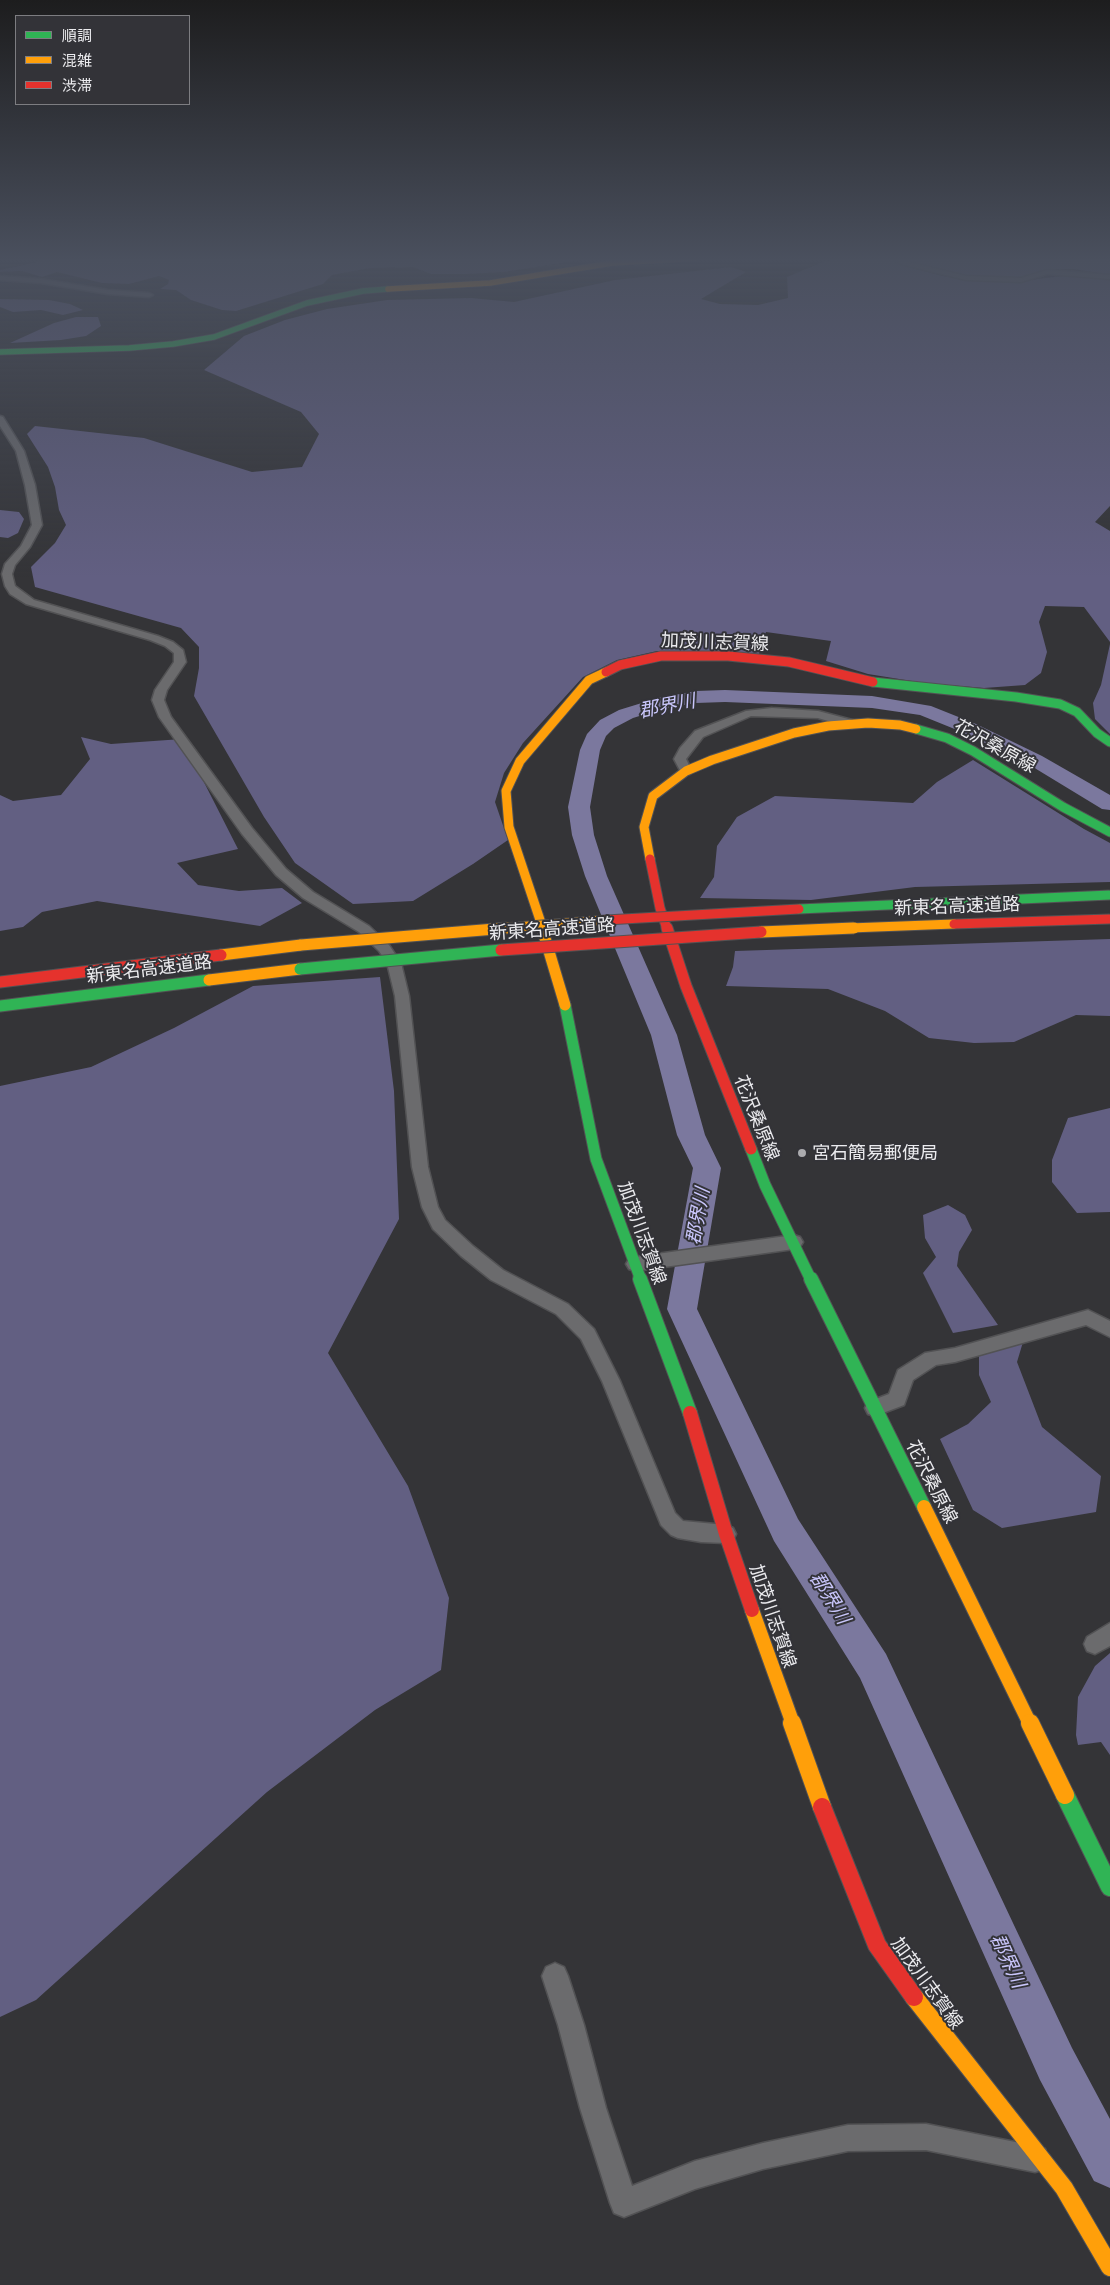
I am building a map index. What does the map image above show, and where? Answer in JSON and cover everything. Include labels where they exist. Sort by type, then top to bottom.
[{"type":"main road","name":"加茂川志賀線","points":[[1110,742],[1077,712],[1060,704],[1016,697],[919,688],[869,680],[789,662],[728,656],[681,655],[639,660],[598,675],[590,680],[520,761],[506,791],[509,827],[564,1000],[596,1159],[692,1419],[726,1534],[811,1779],[854,1894],[877,1945],[932,2022],[1064,2188],[1110,2267]]},
{"type":"main road","name":"花沢桑原線","points":[[1110,832],[1063,807],[973,750],[947,738],[900,725],[852,724],[828,726],[794,733],[712,760],[686,771],[661,788],[653,796],[644,827],[660,908],[686,986],[765,1185],[852,1365],[981,1620],[1110,1887]]},
{"type":"main road","name":"新東名高速道路","points":[[0,982],[302,945],[475,929],[682,914],[1110,895]]},
{"type":"main road","name":"新東名高速道路","points":[[0,1006],[300,969],[479,952],[699,935],[873,926],[1110,918]]},
{"type":"street","points":[[0,419],[20,451],[30,485],[37,526],[24,547],[10,564],[7,574],[10,586],[14,592],[30,602],[154,638],[169,644],[179,652],[180,662],[162,690],[158,700],[165,717],[280,872],[308,895],[364,929],[384,948],[394,963],[402,996],[420,1167],[430,1207],[436,1218],[450,1236],[484,1265],[507,1282],[562,1309],[588,1334],[611,1382],[668,1519],[678,1529],[701,1533],[726,1534]]},
{"type":"street","points":[[686,771],[680,758],[699,734],[750,713],[772,712],[818,715],[852,724]]},
{"type":"street","points":[[635,1264],[794,1242]]},
{"type":"street","points":[[875,1408],[897,1399],[905,1375],[932,1358],[955,1355],[1088,1317],[1110,1330]]},
{"type":"street","points":[[555,1976],[571,2025],[592,2108],[624,2203],[695,2176],[764,2156],[848,2138],[926,2137],[1040,2160]]},
{"type":"shaded area","points":[[210,365],[1110,365],[1110,506],[1095,522],[1110,531],[1110,642],[1084,607],[1045,606],[1039,622],[1047,652],[1041,673],[1025,685],[984,688],[924,683],[868,674],[826,661],[831,641],[766,632],[759,654],[657,651],[617,660],[583,677],[523,743],[504,773],[495,802],[508,840],[413,901],[353,904],[295,863],[264,817],[194,696],[199,668],[199,647],[181,628],[35,587],[31,567],[55,543],[66,525],[59,510],[55,487],[48,467],[27,434],[35,426],[144,438],[252,472],[302,467],[319,434],[301,412],[204,370]]},
{"type":"shaded area","points":[[0,510],[19,512],[24,519],[18,533],[8,538],[0,537]]},
{"type":"shaded area","points":[[1110,644],[1110,734],[1095,719],[1093,703],[1101,685]]},
{"type":"shaded area","points":[[81,737],[111,744],[182,739],[238,849],[177,863],[198,885],[239,891],[282,888],[302,903],[260,926],[97,901],[42,912],[23,927],[0,931],[0,795],[13,801],[61,795],[90,759]]},
{"type":"shaded area","points":[[973,760],[1110,843],[1110,882],[915,887],[811,900],[700,898],[714,877],[717,846],[737,817],[775,796],[913,803],[937,782]]},
{"type":"shaded area","points":[[1110,939],[1110,1016],[1076,1015],[1014,1042],[974,1043],[929,1038],[885,1011],[828,989],[726,986],[733,967],[735,951]]},
{"type":"shaded area","points":[[380,977],[394,1091],[399,1219],[328,1353],[408,1486],[449,1598],[441,1670],[375,1710],[267,1792],[36,2000],[0,2017],[0,1086],[91,1067],[174,1028],[253,986]]},
{"type":"shaded area","points":[[1110,1108],[1110,1212],[1077,1213],[1052,1182],[1052,1160],[1068,1118]]},
{"type":"shaded area","points":[[948,1205],[965,1215],[972,1230],[959,1252],[957,1266],[998,1325],[953,1333],[923,1273],[936,1257],[925,1238],[923,1215]]},
{"type":"shaded area","points":[[1023,1342],[1017,1362],[1042,1427],[1101,1476],[1096,1512],[1002,1528],[973,1510],[940,1439],[968,1424],[991,1402],[979,1375],[979,1352]]},
{"type":"shaded area","points":[[1110,1653],[1110,1755],[1101,1742],[1078,1745],[1076,1735],[1078,1697],[1095,1666]]},
{"type":"waterway","name":"郡界川","points":[[1110,804],[1035,760],[969,728],[924,710],[872,702],[725,696],[696,697],[658,704],[626,714],[607,724],[597,734],[590,750],[579,807],[583,835],[596,876],[664,1035],[691,1135],[707,1168],[682,1309],[786,1530],[873,1666],[1056,2064],[1110,2165]]},
{"type":"traffic: fast","points":[[873,682],[1016,697],[1060,704],[1077,712],[1097,733],[1110,742]]},
{"type":"traffic: fast","points":[[916,729],[947,738],[973,751],[1063,807],[1110,832]]},
{"type":"traffic: fast","points":[[799,909],[1110,895]]},
{"type":"traffic: fast","points":[[300,969],[501,950]]},
{"type":"traffic: fast","points":[[0,1006],[209,980]]},
{"type":"traffic: fast","points":[[565,1005],[596,1159],[690,1413]]},
{"type":"traffic: fast","points":[[751,1149],[765,1185],[852,1365],[924,1507]]},
{"type":"traffic: fast","points":[[1065,1795],[1110,1887]]},
{"type":"traffic: slow","points":[[565,1005],[535,903],[509,827],[506,791],[520,761],[589,680],[606,672]]},
{"type":"traffic: slow","points":[[650,859],[644,827],[653,796],[686,771],[712,760],[794,733],[828,726],[868,723],[900,725],[916,729]]},
{"type":"traffic: slow","points":[[301,945],[606,920]]},
{"type":"traffic: slow","points":[[761,932],[954,924]]},
{"type":"traffic: slow","points":[[221,955],[301,945]]},
{"type":"traffic: slow","points":[[209,980],[300,969]]},
{"type":"traffic: slow","points":[[924,1507],[1065,1795]]},
{"type":"traffic: slow","points":[[752,1610],[822,1807]]},
{"type":"traffic: slow","points":[[914,1997],[1064,2188],[1110,2267]]},
{"type":"traffic: jam","points":[[606,672],[620,665],[661,656],[728,656],[789,662],[873,682]]},
{"type":"traffic: jam","points":[[650,859],[660,908],[686,986],[751,1149]]},
{"type":"traffic: jam","points":[[606,920],[799,909]]},
{"type":"traffic: jam","points":[[954,924],[1110,919]]},
{"type":"traffic: jam","points":[[501,950],[761,932]]},
{"type":"traffic: jam","points":[[0,982],[221,955]]},
{"type":"traffic: jam","points":[[690,1413],[726,1534],[752,1610]]},
{"type":"traffic: jam","points":[[822,1807],[877,1945],[914,1997]]},
{"type":"place","name":"宮石簡易郵便局","points":[[802,1153]]}]
